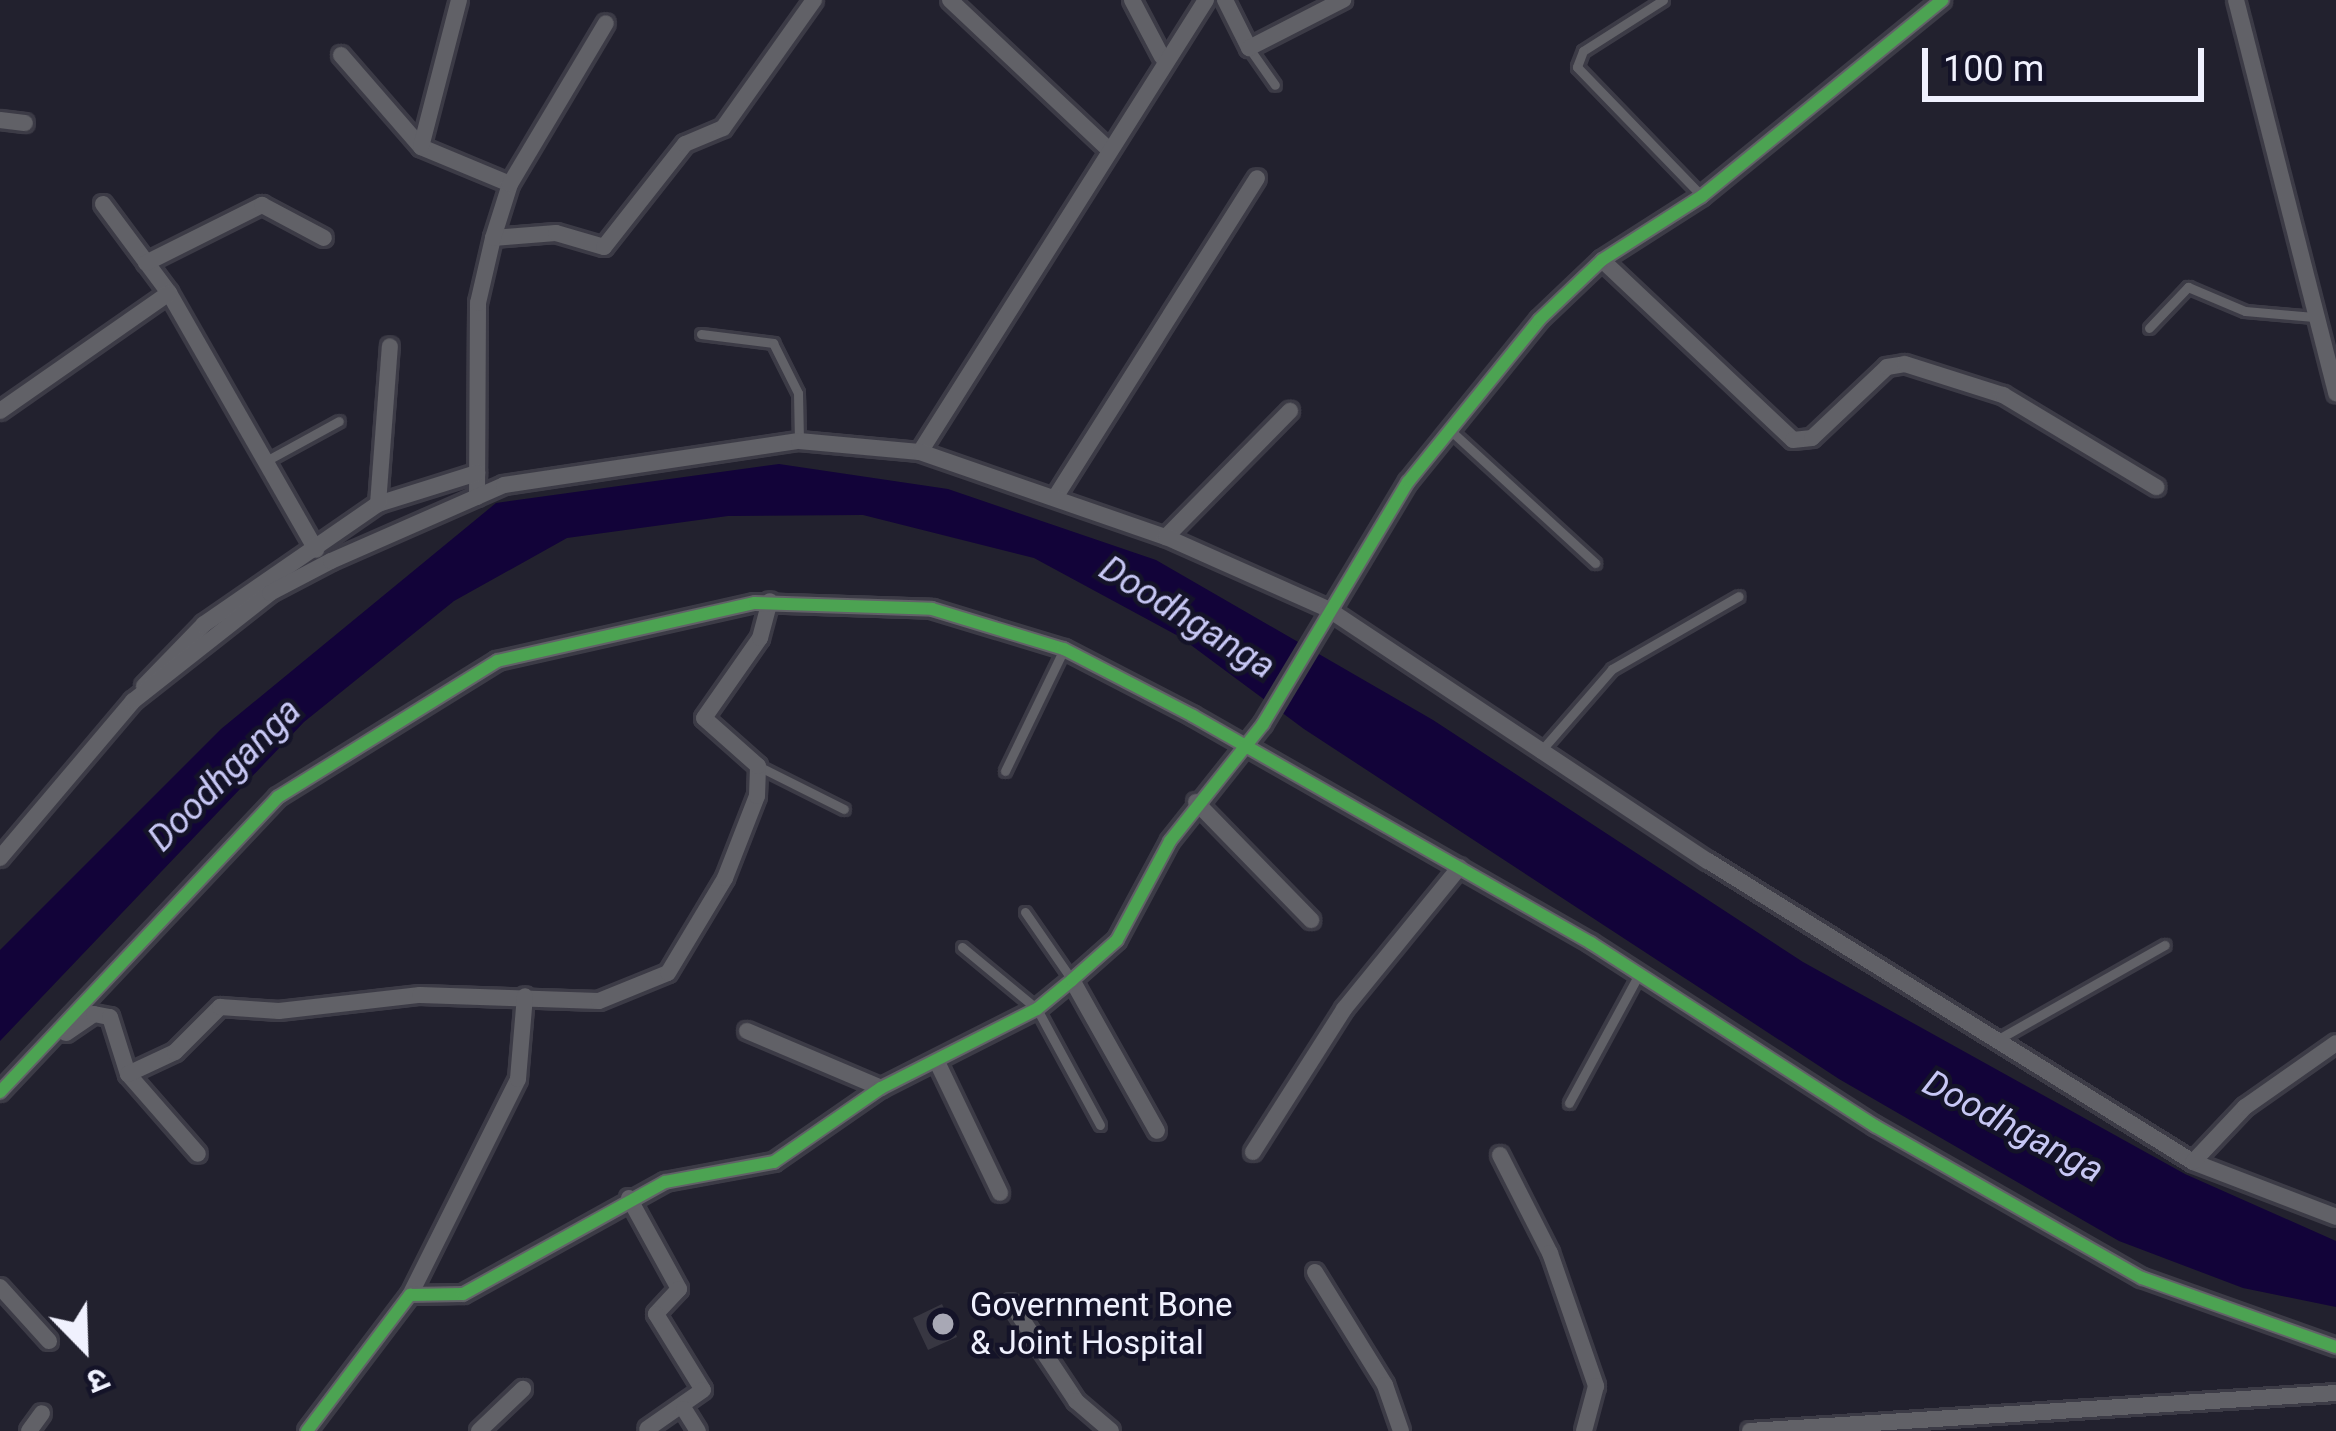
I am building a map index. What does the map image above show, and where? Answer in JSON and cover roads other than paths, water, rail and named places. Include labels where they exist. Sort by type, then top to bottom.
[{"type":"street","points":[[421,147],[459,0]]},
{"type":"street","points":[[493,238],[556,233],[604,247],[681,148],[723,128],[814,0]]},
{"type":"street","points":[[950,0],[1106,148]]},
{"type":"street","points":[[1132,0],[1162,57]]},
{"type":"street","points":[[920,452],[1162,57],[1206,0]]},
{"type":"street","points":[[1226,0],[1249,49],[1343,0]]},
{"type":"street","points":[[410,1295],[463,1294],[628,1198],[775,1162],[881,1088],[938,1064],[1037,1009],[1072,980],[1117,940],[1196,802],[1246,749],[1324,617],[1450,430],[1603,260],[1702,196],[1942,0]]},
{"type":"street","points":[[2236,0],[2295,206],[2314,317],[2336,393]]},
{"type":"street","points":[[477,496],[478,302],[493,238],[510,184],[606,23]]},
{"type":"street","points":[[340,55],[421,147],[510,184]]},
{"type":"street","points":[[0,120],[25,124]]},
{"type":"street","points":[[1056,496],[1257,178]]},
{"type":"street","points":[[103,204],[169,293],[326,564]]},
{"type":"street","points":[[146,263],[262,205],[324,238]]},
{"type":"street","points":[[1603,260],[1793,440],[1812,438],[1881,372],[1905,364],[2003,395],[2156,488]]},
{"type":"street","points":[[0,411],[169,293]]},
{"type":"street","points":[[378,504],[390,346]]},
{"type":"street","points":[[1166,537],[1290,411]]},
{"type":"street","points":[[133,701],[270,593],[477,496],[799,441],[920,452],[1166,537],[1324,617],[2193,1162],[2336,1217]]},
{"type":"street","points":[[0,858],[204,624],[310,543],[378,504],[477,472]]},
{"type":"street","points":[[128,1074],[175,1052],[220,1006],[525,996],[599,1001],[668,973],[724,878],[757,796],[758,766],[704,718],[760,638],[770,601]]},
{"type":"street","points":[[0,1092],[278,797],[380,727],[497,662],[770,601],[932,609],[1064,649],[1246,749],[1640,972],[1875,1126],[2142,1278],[2336,1347]]},
{"type":"street","points":[[1196,802],[1311,920]]},
{"type":"street","points":[[1252,1152],[1344,1009],[1460,868]]},
{"type":"street","points":[[1072,980],[1157,1131]]},
{"type":"street","points":[[307,1431],[410,1295],[518,1079],[525,996]]},
{"type":"street","points":[[40,1050],[103,1012],[128,1074],[198,1154]]},
{"type":"street","points":[[747,1031],[881,1088]]},
{"type":"street","points":[[2193,1162],[2245,1107],[2336,1043]]},
{"type":"street","points":[[938,1064],[1000,1193]]},
{"type":"street","points":[[1500,1155],[1550,1253],[1596,1386],[1584,1431]]},
{"type":"street","points":[[628,1198],[679,1289],[656,1314],[704,1390],[684,1409],[647,1429]]},
{"type":"street","points":[[1315,1272],[1385,1385],[1401,1431]]},
{"type":"street","points":[[0,1288],[49,1341]]},
{"type":"street","points":[[1011,1303],[1076,1401],[1111,1431]]},
{"type":"street","points":[[479,1431],[523,1389]]},
{"type":"street","points":[[1750,1431],[2336,1393]]},
{"type":"street","points":[[684,1409],[698,1431]]},
{"type":"street","points":[[29,1431],[43,1413]]},
{"type":"lane","points":[[1664,0],[1583,51],[1577,67],[1702,196]]},
{"type":"lane","points":[[1249,49],[1275,85]]},
{"type":"lane","points":[[2149,328],[2188,287],[2245,310],[2314,317]]},
{"type":"lane","points":[[701,334],[773,343],[798,393],[799,441]]},
{"type":"lane","points":[[266,461],[339,421]]},
{"type":"lane","points":[[1450,430],[1594,563]]},
{"type":"lane","points":[[1539,753],[1612,669],[1739,596]]},
{"type":"lane","points":[[1005,771],[1064,649]]},
{"type":"lane","points":[[758,766],[844,809]]},
{"type":"lane","points":[[1025,912],[1072,980]]},
{"type":"lane","points":[[1996,1041],[2165,944]]},
{"type":"lane","points":[[962,947],[1037,1009],[1100,1125]]},
{"type":"lane","points":[[1569,1103],[1640,972]]},
{"type":"water","name":"Doodhganga","points":[[779,464],[948,489],[1156,560],[1433,720],[1803,962],[2185,1174],[2336,1241],[2336,1307],[2243,1288],[2119,1241],[1839,1079],[1304,729],[1180,637],[1034,558],[863,515],[728,516],[567,538],[454,601],[304,722],[0,1041],[0,950],[221,729],[496,503]]},
{"type":"place","name":"Government Bone & Joint Hospital","points":[[943,1324]]}]
